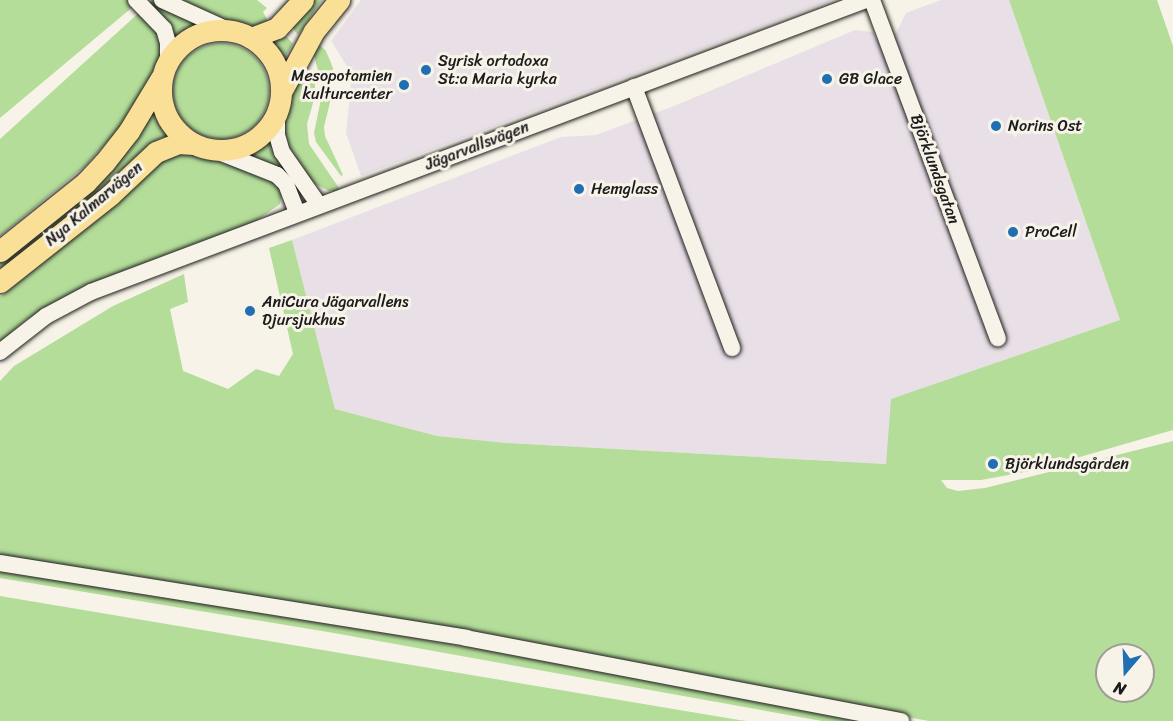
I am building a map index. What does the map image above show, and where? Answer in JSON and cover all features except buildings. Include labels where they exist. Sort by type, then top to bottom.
[{"type":"main road","points":[[251,38],[277,28],[303,0]]},
{"type":"main road","points":[[279,101],[280,79],[270,55],[251,38],[228,30],[200,33],[188,40],[165,69],[161,97],[166,117],[178,133],[204,147],[246,145],[265,131],[314,31],[339,0]]},
{"type":"main road","name":"Nya Kalmarvägen","points":[[0,251],[86,182],[104,163],[129,131],[165,69]]},
{"type":"main road","name":"Nya Kalmarvägen","points":[[0,282],[110,195],[156,152],[168,145],[204,147]]},
{"type":"street","points":[[136,0],[164,29],[167,36],[165,69]]},
{"type":"street","points":[[162,0],[228,30]]},
{"type":"street","name":"Jägarvallsvägen","points":[[0,352],[46,316],[91,292],[866,0]]},
{"type":"street","name":"Björklundsgatan","points":[[872,0],[998,338]]},
{"type":"street","points":[[634,87],[732,348]]},
{"type":"street","points":[[279,101],[279,144],[319,205]]},
{"type":"street","points":[[204,147],[277,175],[286,184],[297,213]]},
{"type":"street","points":[[0,563],[466,638],[901,721]]},
{"type":"shaded area","points":[[361,0],[833,0],[361,176],[346,133],[352,74],[331,41]]},
{"type":"shaded area","points":[[941,0],[1009,0],[1120,320],[887,464],[507,443],[437,436],[335,409],[292,240],[561,137],[596,135],[674,106],[855,30],[873,32],[876,39],[896,33],[906,13]]},
{"type":"green space","points":[[0,0],[131,0],[135,5],[0,118]]},
{"type":"green space","points":[[152,0],[201,24],[175,40],[149,4]]},
{"type":"green space","points":[[173,0],[257,0],[267,8],[263,12],[269,23],[253,27],[224,22]]},
{"type":"green space","points":[[314,0],[322,0],[298,35],[292,27]]},
{"type":"green space","points":[[1009,0],[1157,0],[1173,46],[1173,430],[1035,470],[981,480],[941,480],[947,488],[958,491],[985,488],[1173,441],[1173,721],[929,721],[0,556],[0,381],[14,366],[113,306],[184,274],[188,302],[170,309],[183,371],[228,389],[256,369],[279,376],[293,354],[269,248],[292,240],[335,409],[437,436],[507,443],[886,464],[891,399],[1120,320]]},
{"type":"green space","points":[[142,10],[161,33],[163,50],[144,91],[119,129],[85,166],[0,236],[0,139]]},
{"type":"green space","points":[[285,35],[293,44],[282,62],[270,44]]},
{"type":"green space","points":[[221,43],[239,47],[255,57],[265,73],[269,91],[265,109],[255,125],[239,135],[221,139],[203,135],[187,125],[177,109],[173,91],[177,73],[187,57],[203,47]]},
{"type":"green space","points":[[318,43],[326,51],[333,68],[331,98],[324,127],[325,136],[343,175],[341,176],[316,142],[314,133],[323,89],[313,52]]},
{"type":"green space","points":[[303,70],[311,73],[315,83],[315,96],[307,124],[309,144],[341,191],[329,191],[313,183],[288,145],[284,133],[286,109]]},
{"type":"green space","points":[[156,108],[170,134],[151,143],[93,196],[0,269],[0,263],[94,187],[118,162]]},
{"type":"green space","points":[[269,138],[278,158],[289,174],[245,154]]},
{"type":"green space","points":[[183,152],[249,170],[277,182],[282,193],[280,204],[256,221],[58,302],[27,319],[0,342],[0,297],[90,225],[161,159]]},
{"type":"green space","points":[[0,569],[668,680],[874,721],[822,721],[334,633],[0,578]]},
{"type":"green space","points":[[0,596],[739,720],[747,721],[0,721]]},
{"type":"place","name":"Syrisk ortodoxa St:a Maria kyrka","points":[[426,70]]},
{"type":"place","name":"GB Glace","points":[[827,79]]},
{"type":"place","name":"Mesopotamien kulturcenter","points":[[404,85]]},
{"type":"place","name":"Norins Ost","points":[[996,126]]},
{"type":"place","name":"Hemglass","points":[[579,189]]},
{"type":"place","name":"ProCell","points":[[1013,232]]},
{"type":"place","name":"AniCura Jägarvallens Djursjukhus","points":[[250,311]]},
{"type":"place","name":"Björklundsgården","points":[[993,464]]}]
